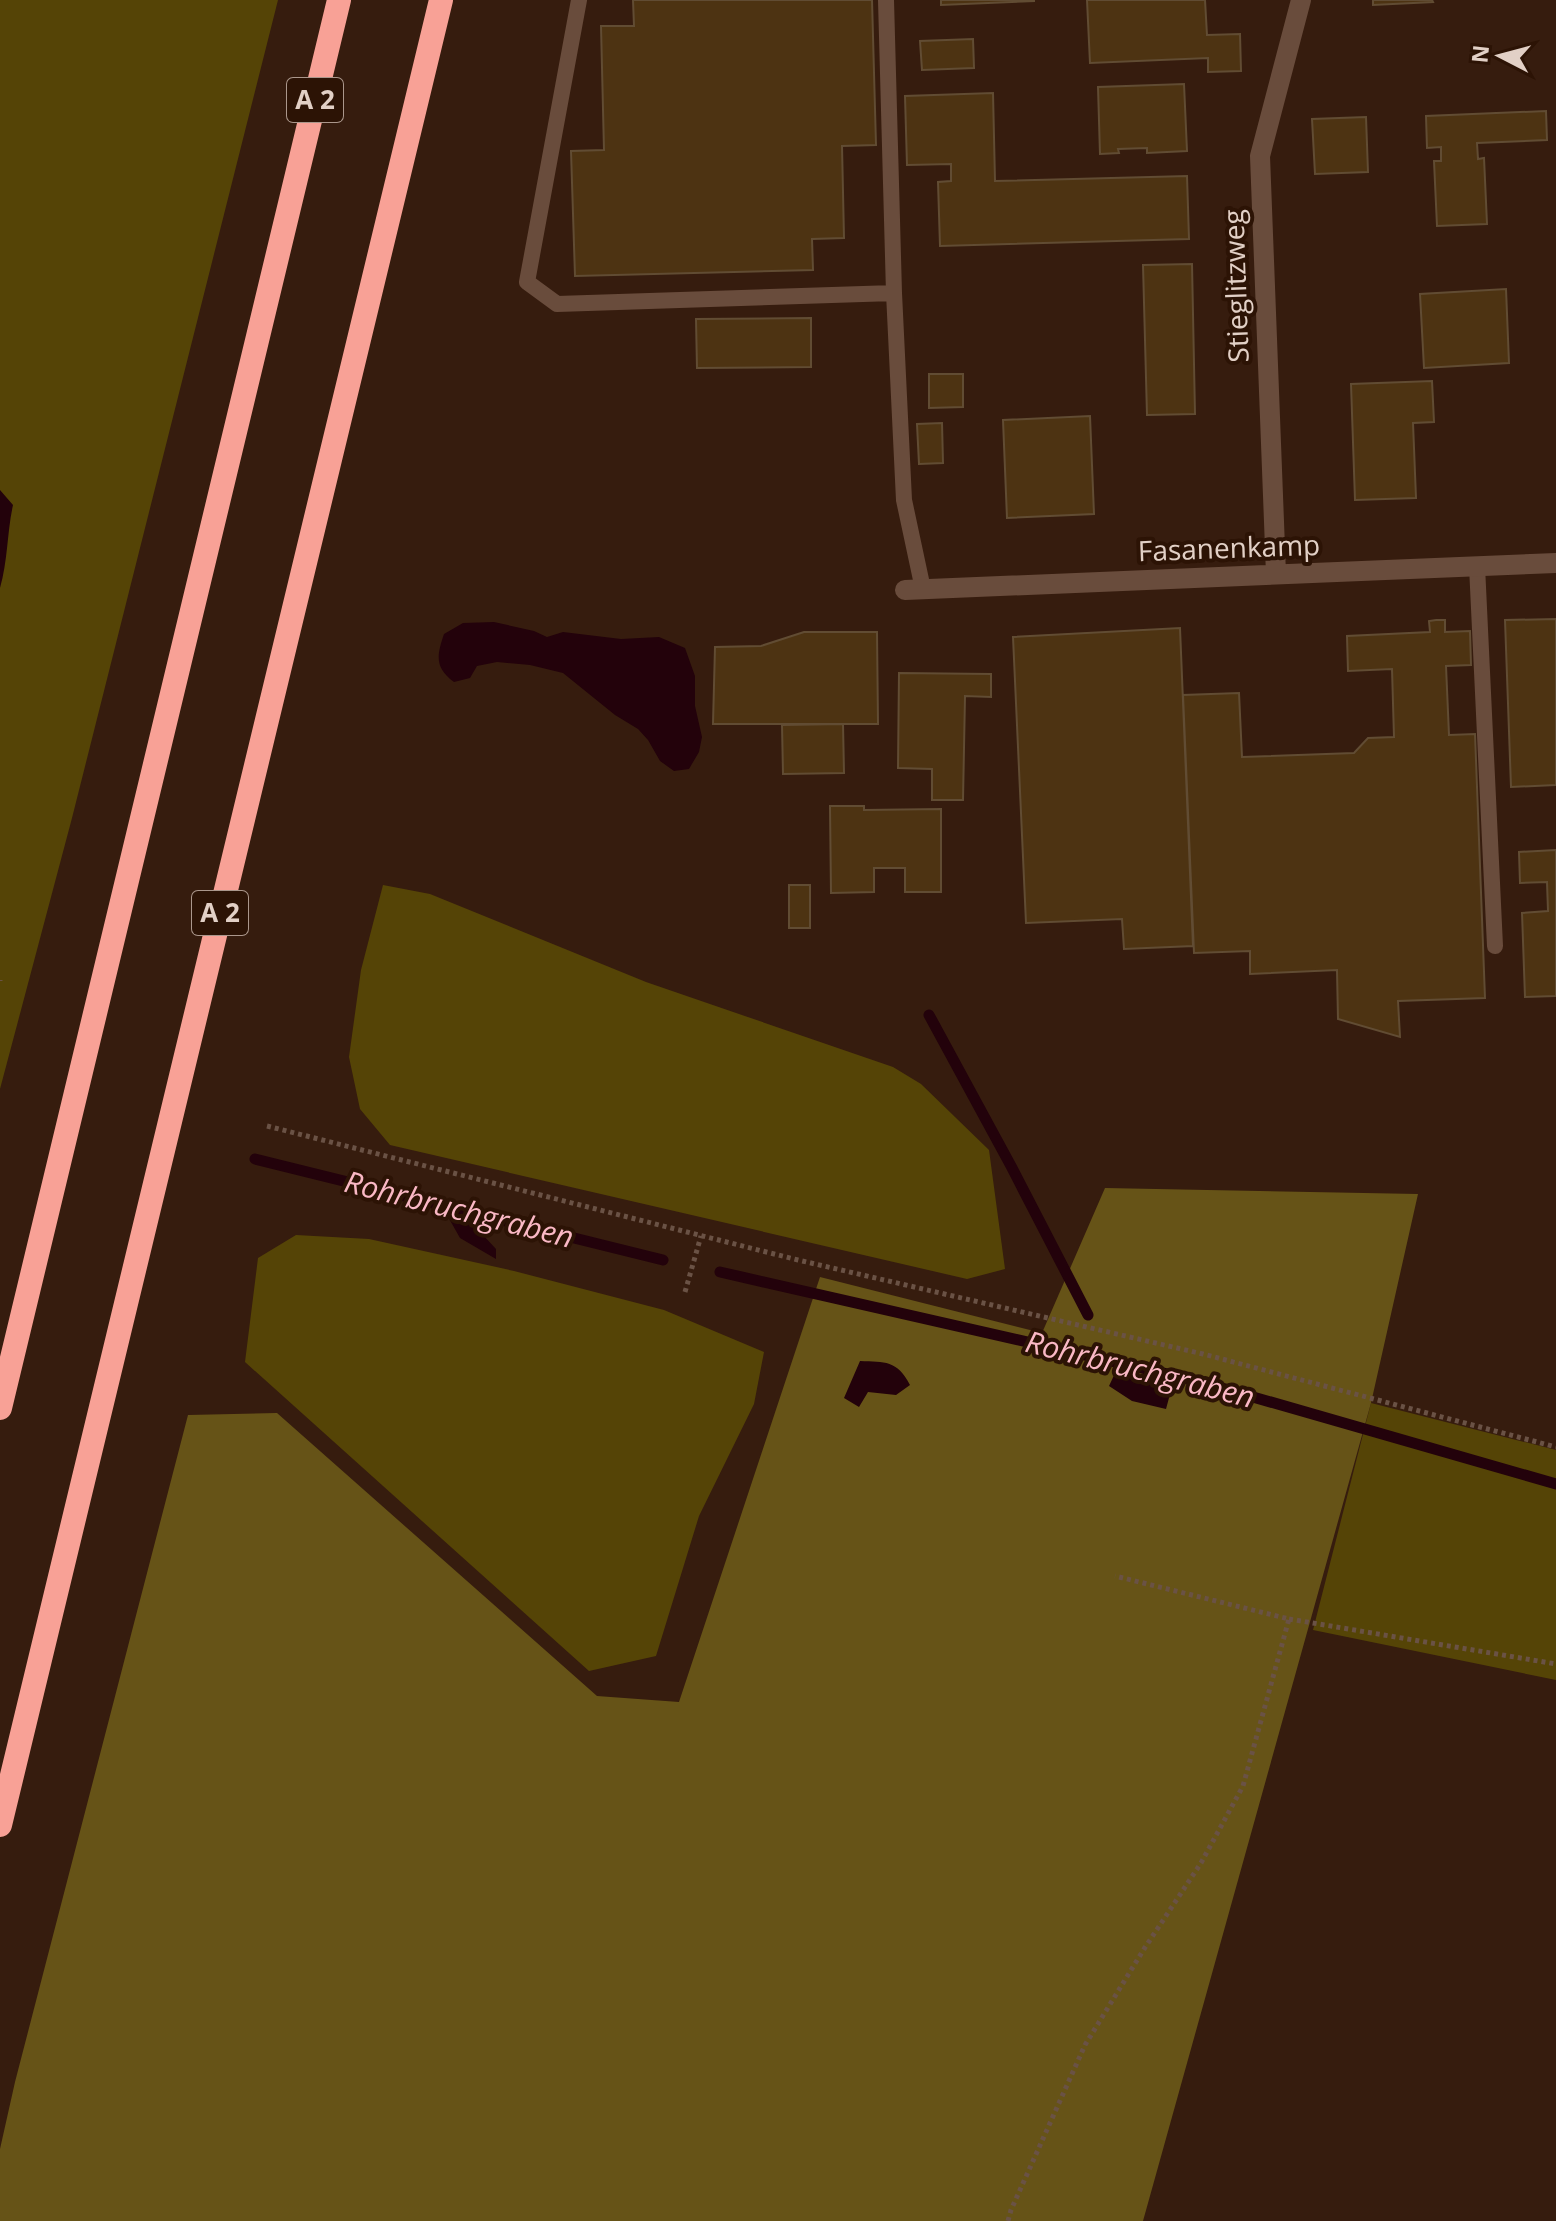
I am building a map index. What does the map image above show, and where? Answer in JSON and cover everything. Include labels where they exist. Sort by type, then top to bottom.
[{"type":"highway","name":"A 2","points":[[0,1408],[339,0]]},
{"type":"highway","name":"A 2","points":[[0,1825],[441,0]]},
{"type":"street","name":"Stieglitzweg","points":[[1276,574],[1260,156],[1301,0]]},
{"type":"street","name":"Fasanenkamp","points":[[914,590],[1556,563]]},
{"type":"lane","points":[[579,0],[527,282],[557,304],[894,293]]},
{"type":"lane","points":[[886,0],[894,293],[904,500],[914,590]]},
{"type":"lane","points":[[1477,566],[1495,946]]},
{"type":"path","points":[[267,1126],[798,1260],[1203,1354],[1556,1447]]},
{"type":"path","points":[[685,1292],[701,1236]]},
{"type":"path","points":[[1115,1576],[1289,1619],[1556,1664]]},
{"type":"path","points":[[1008,2221],[1085,2045],[1201,1863],[1243,1786],[1289,1619]]},
{"type":"shaded area","points":[[0,0],[278,0],[72,818],[0,1089]]},
{"type":"shaded area","points":[[0,490],[13,505],[0,588]]},
{"type":"shaded area","points":[[494,622],[547,637],[563,632],[621,639],[659,637],[685,648],[695,676],[695,706],[702,737],[699,752],[689,769],[674,771],[660,761],[638,729],[615,715],[563,673],[530,665],[497,662],[477,666],[470,678],[454,682],[440,666],[444,634],[463,623]]},
{"type":"shaded area","points":[[383,885],[430,894],[646,982],[893,1067],[921,1084],[989,1150],[1005,1269],[967,1279],[390,1145],[360,1109],[349,1057],[361,970]]},
{"type":"shaded area","points":[[1105,1188],[1418,1194],[1371,1403],[1143,2221],[0,2221],[0,2149],[15,2082],[188,1415],[277,1413],[597,1696],[679,1702],[820,1277],[1042,1333]]},
{"type":"shaded area","points":[[447,1215],[478,1224],[496,1249],[496,1259],[460,1238]]},
{"type":"shaded area","points":[[296,1235],[369,1239],[514,1271],[664,1310],[764,1352],[754,1404],[699,1516],[656,1656],[589,1671],[245,1362],[258,1258]]},
{"type":"shaded area","points":[[860,1361],[890,1364],[900,1371],[910,1385],[896,1395],[868,1392],[859,1407],[844,1398]]},
{"type":"shaded area","points":[[1117,1369],[1173,1383],[1166,1409],[1132,1401],[1109,1386]]},
{"type":"shaded area","points":[[1371,1403],[1556,1450],[1556,1680],[1313,1630]]},
{"type":"building","points":[[633,0],[872,0],[876,145],[842,146],[844,238],[812,239],[813,270],[575,276],[571,151],[604,150],[601,26],[634,26]]},
{"type":"building","points":[[941,0],[1034,0],[1034,1],[941,5]]},
{"type":"building","points":[[1087,0],[1205,0],[1207,35],[1240,34],[1241,71],[1208,72],[1208,58],[1090,63]]},
{"type":"building","points":[[1373,0],[1432,0],[1433,2],[1373,5]]},
{"type":"building","points":[[973,39],[974,68],[922,70],[920,41]]},
{"type":"building","points":[[1184,84],[1187,151],[1147,153],[1147,148],[1118,149],[1119,153],[1100,154],[1098,87]]},
{"type":"building","points":[[993,93],[995,181],[1187,176],[1189,239],[940,246],[938,182],[951,181],[951,164],[907,165],[905,96]]},
{"type":"building","points":[[1546,111],[1547,140],[1477,143],[1478,159],[1484,158],[1487,224],[1437,226],[1434,161],[1441,161],[1441,147],[1427,148],[1426,116]]},
{"type":"building","points":[[1366,117],[1368,172],[1315,174],[1312,119]]},
{"type":"building","points":[[1192,264],[1195,414],[1147,415],[1143,265]]},
{"type":"building","points":[[1506,289],[1509,363],[1424,368],[1420,294]]},
{"type":"building","points":[[811,318],[811,367],[697,368],[696,319]]},
{"type":"building","points":[[929,374],[963,374],[963,407],[929,408]]},
{"type":"building","points":[[1432,381],[1434,422],[1413,423],[1416,498],[1355,500],[1351,384]]},
{"type":"building","points":[[1090,416],[1094,514],[1007,518],[1003,420]]},
{"type":"building","points":[[942,423],[943,463],[919,464],[917,424]]},
{"type":"building","points":[[1556,619],[1556,785],[1511,787],[1505,620]]},
{"type":"building","points":[[1445,620],[1445,632],[1470,631],[1471,665],[1446,666],[1449,735],[1475,734],[1485,998],[1398,1001],[1400,1037],[1338,1019],[1337,970],[1250,974],[1250,951],[1194,953],[1183,695],[1239,693],[1242,757],[1354,753],[1368,738],[1394,737],[1392,669],[1348,671],[1347,636],[1430,632],[1429,621]]},
{"type":"building","points":[[1180,628],[1193,946],[1124,949],[1122,919],[1026,923],[1013,637]]},
{"type":"building","points":[[804,632],[877,632],[878,724],[713,724],[715,647],[761,646]]},
{"type":"building","points":[[899,673],[991,674],[991,697],[965,696],[963,800],[932,800],[932,769],[898,768]]},
{"type":"building","points":[[843,724],[844,773],[783,774],[782,725]]},
{"type":"building","points":[[830,806],[864,806],[864,810],[941,809],[941,892],[905,892],[905,868],[874,868],[874,892],[831,893]]},
{"type":"building","points":[[1556,850],[1556,996],[1525,997],[1522,913],[1548,911],[1547,882],[1520,883],[1519,852]]},
{"type":"building","points":[[789,885],[810,885],[810,928],[789,928]]},
{"type":"waterway","points":[[929,1015],[1088,1315]]},
{"type":"waterway","name":"Rohrbruchgraben","points":[[255,1159],[663,1260]]},
{"type":"waterway","name":"Rohrbruchgraben","points":[[720,1272],[1194,1380],[1556,1484]]}]
